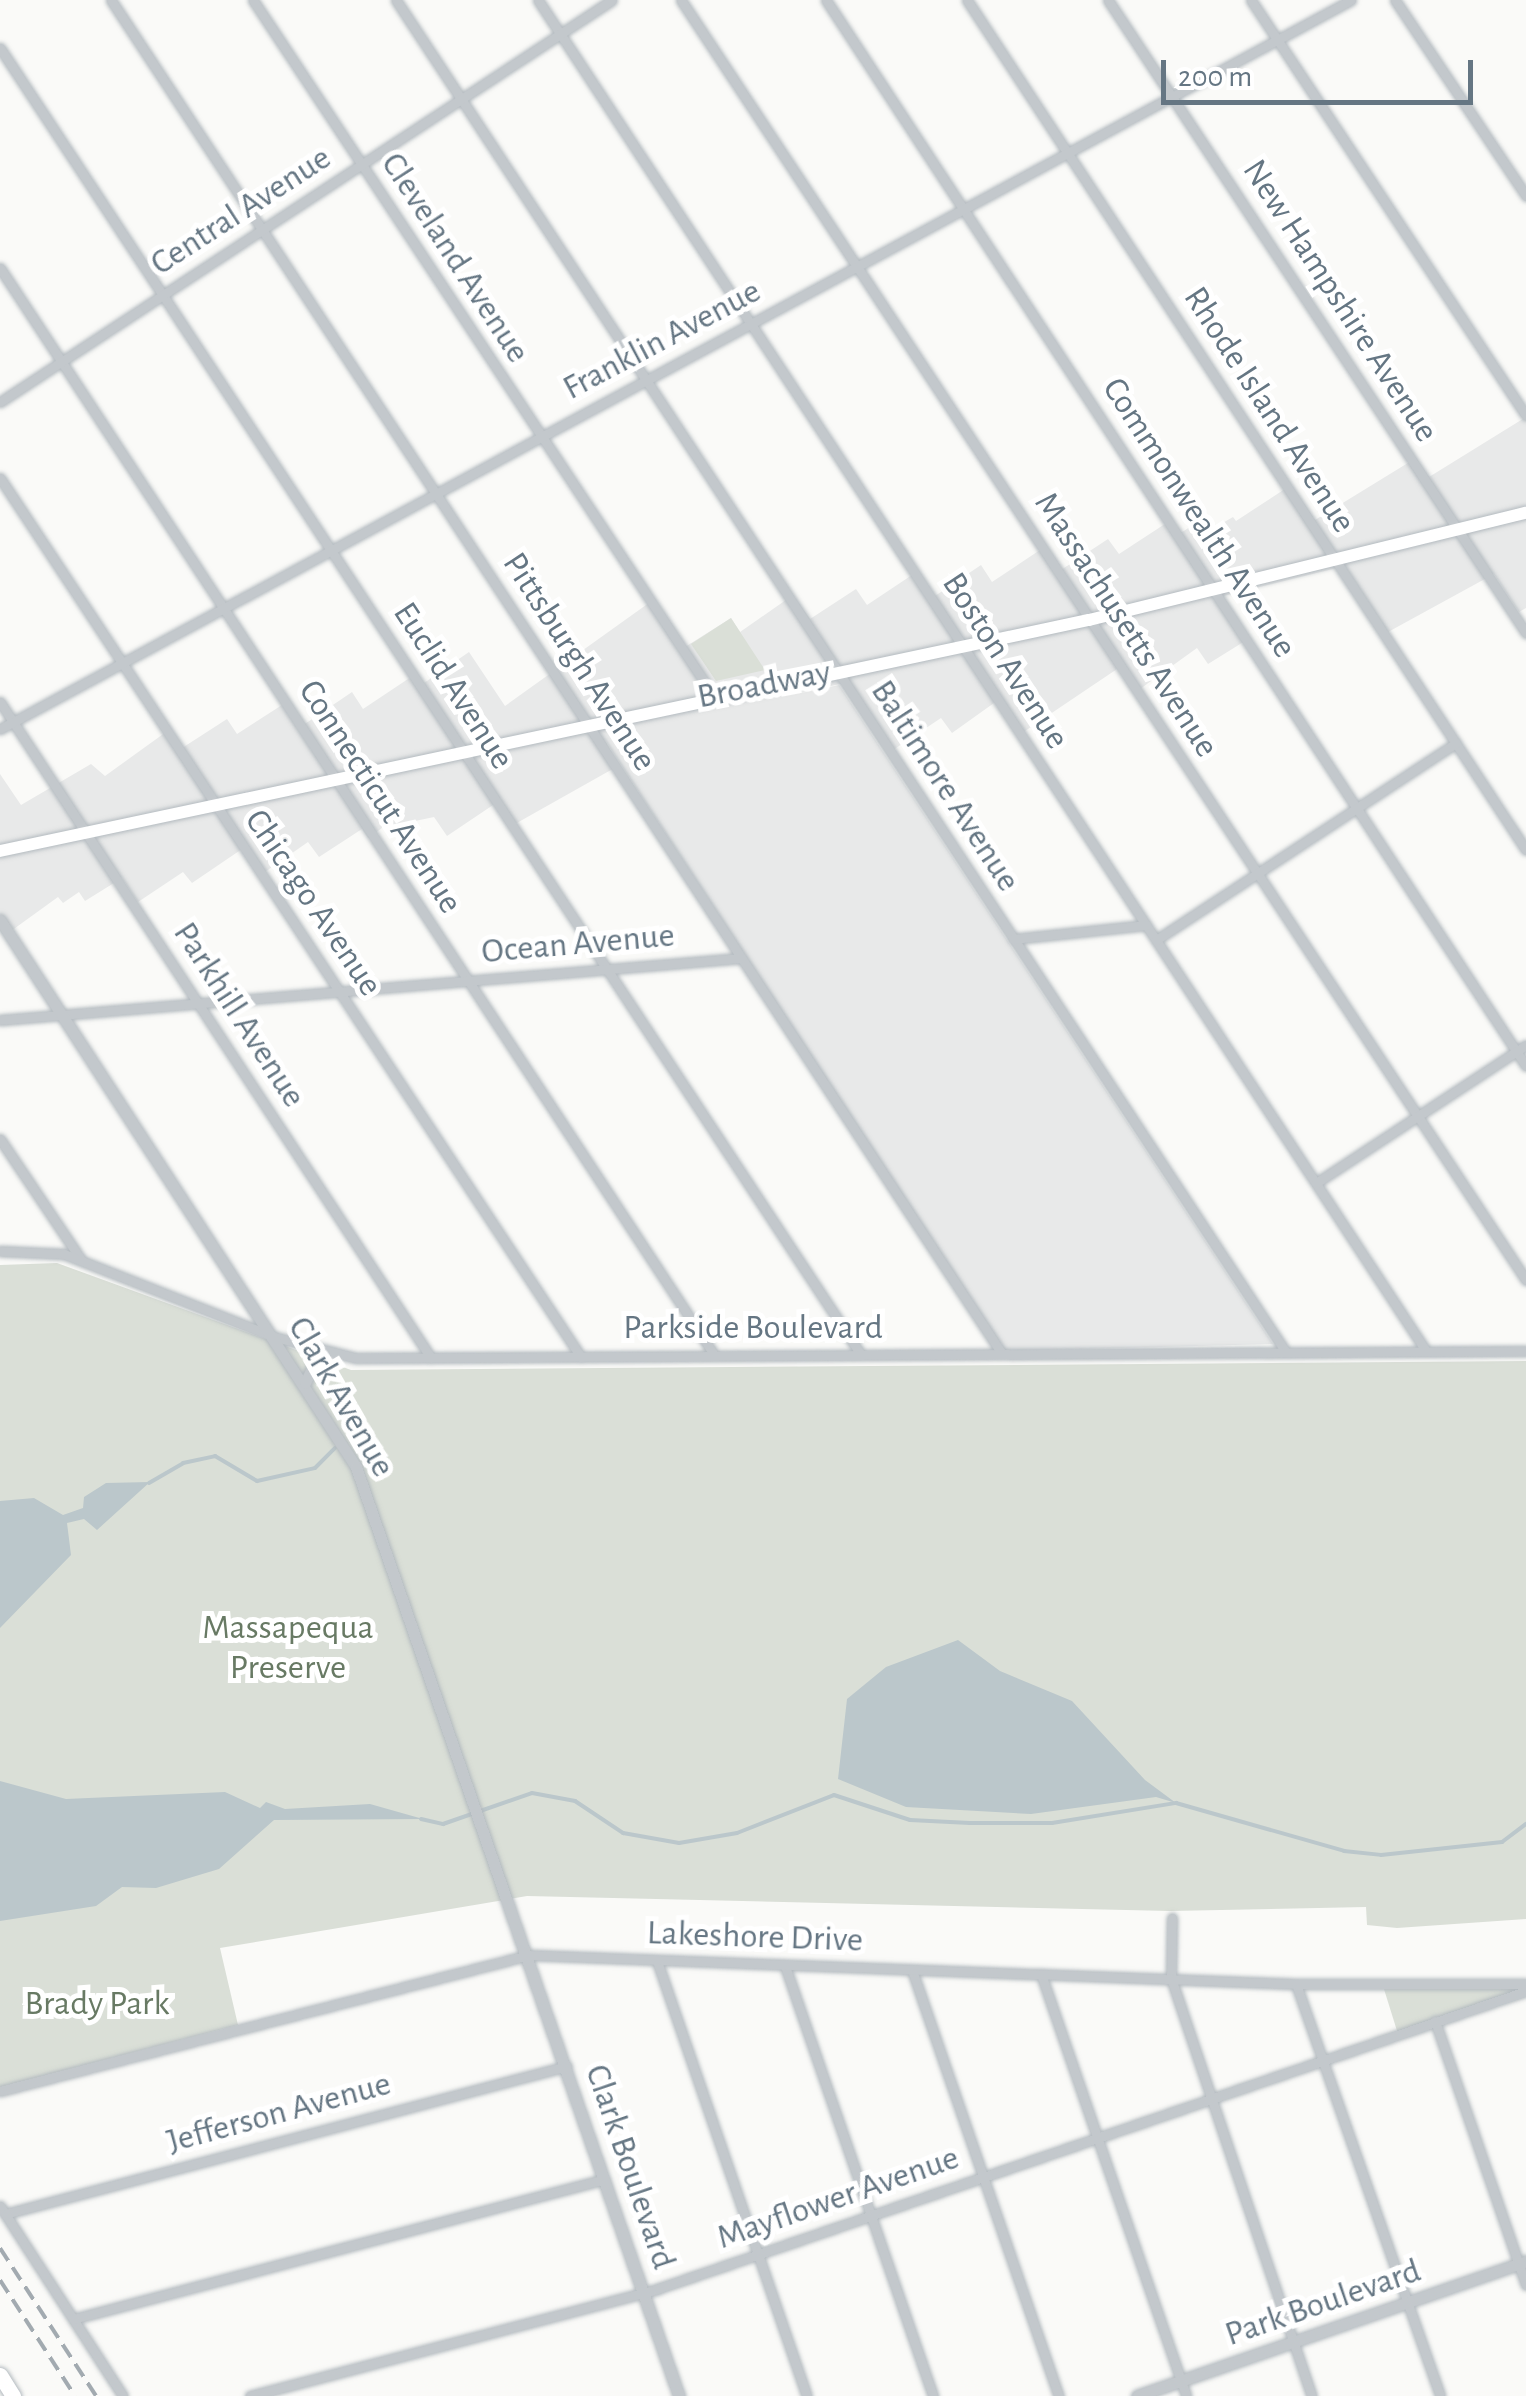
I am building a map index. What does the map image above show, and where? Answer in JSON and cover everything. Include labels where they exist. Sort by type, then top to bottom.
[{"type":"highway","points":[[0,2375],[14,2396]]},
{"type":"main road","name":"Broadway","points":[[0,851],[589,726],[713,695],[1090,620],[1526,513]]},
{"type":"street","name":"Pittsburgh Avenue","points":[[111,0],[1002,1354]]},
{"type":"street","name":"Cleveland Avenue","points":[[253,0],[713,695]]},
{"type":"street","name":"Baltimore Avenue","points":[[396,0],[1286,1351]]},
{"type":"street","name":"Boston Avenue","points":[[538,0],[1426,1351]]},
{"type":"street","name":"Central Avenue","points":[[0,402],[612,0]]},
{"type":"street","name":"Massachusetts Avenue","points":[[682,0],[1526,1280]]},
{"type":"street","name":"Commonwealth Avenue","points":[[826,0],[1356,808],[1521,1048],[1526,1066]]},
{"type":"street","name":"Rhode Island Avenue","points":[[967,0],[1526,850]]},
{"type":"street","name":"New Hampshire Avenue","points":[[1108,0],[1526,633]]},
{"type":"street","points":[[1251,0],[1526,415]]},
{"type":"street","name":"Franklin Avenue","points":[[0,729],[1351,0]]},
{"type":"street","points":[[1395,0],[1526,196]]},
{"type":"street","name":"Euclid Avenue","points":[[0,48],[861,1355]]},
{"type":"street","name":"Connecticut Avenue","points":[[0,268],[715,1356]]},
{"type":"street","name":"Chicago Avenue","points":[[0,478],[581,1357]]},
{"type":"street","name":"Parkhill Avenue","points":[[0,702],[432,1358]]},
{"type":"street","points":[[1156,940],[1456,744]]},
{"type":"street","name":"Clark Avenue","points":[[0,920],[305,1383],[372,1504],[529,1955]]},
{"type":"street","points":[[1012,938],[1146,924]]},
{"type":"street","name":"Ocean Avenue","points":[[0,1020],[741,958]]},
{"type":"street","points":[[1316,1183],[1521,1048]]},
{"type":"street","points":[[0,1139],[84,1265]]},
{"type":"street","name":"Parkside Boulevard","points":[[0,1251],[64,1254],[84,1265],[275,1336],[336,1354],[432,1358],[1526,1351]]},
{"type":"street","points":[[305,1383],[314,1364],[336,1354]]},
{"type":"street","points":[[1172,1918],[1171,1978],[1312,2396]]},
{"type":"street","name":"Lakeshore Drive","points":[[0,2092],[529,1955],[1296,1984],[1526,1988]]},
{"type":"street","name":"Clark Boulevard","points":[[529,1955],[679,2396]]},
{"type":"street","points":[[658,1962],[807,2396]]},
{"type":"street","points":[[785,1966],[933,2396]]},
{"type":"street","points":[[912,1970],[1060,2396]]},
{"type":"street","points":[[1040,1974],[1186,2396]]},
{"type":"street","points":[[1296,1984],[1440,2396]]},
{"type":"street","name":"Mayflower Avenue","points":[[250,2396],[644,2292],[1526,1988]]},
{"type":"street","points":[[1435,2021],[1522,2262],[1526,2285]]},
{"type":"street","name":"Jefferson Avenue","points":[[3,2210],[567,2066]]},
{"type":"street","points":[[73,2319],[605,2179]]},
{"type":"street","points":[[3,2210],[123,2396]]},
{"type":"street","name":"Park Boulevard","points":[[1137,2396],[1522,2262]]},
{"type":"shaded area","points":[[1526,417],[1526,608],[1519,612],[1494,574],[1388,632],[1345,566],[1223,596],[1249,638],[1208,664],[1197,648],[1140,689],[1123,665],[1022,733],[1001,698],[952,733],[941,718],[893,750],[849,682],[777,698],[839,685],[1273,1344],[1003,1351],[605,740],[618,766],[515,824],[499,801],[447,836],[434,817],[382,828],[368,838],[362,829],[319,857],[308,842],[262,874],[245,847],[192,883],[183,872],[138,902],[122,878],[85,901],[79,892],[63,903],[58,897],[11,931],[0,914],[0,774],[21,805],[91,764],[105,776],[166,732],[179,750],[227,719],[237,734],[282,705],[315,756],[299,728],[352,692],[363,709],[417,673],[424,683],[469,652],[505,706],[653,600],[685,647],[731,618],[740,632],[793,595],[810,619],[856,589],[867,605],[918,571],[935,596],[981,565],[992,582],[1046,546],[1061,570],[1108,539],[1119,554],[1171,520],[1179,534],[1207,516],[1214,528],[1233,517],[1236,521],[1291,485],[1315,520],[1416,458],[1429,477]]},
{"type":"shaded area","points":[[150,1482],[97,1530],[84,1519],[67,1523],[71,1555],[0,1628],[0,1501],[34,1498],[63,1515],[83,1508],[84,1497],[106,1483]]},
{"type":"shaded area","points":[[958,1640],[1000,1671],[1072,1701],[1145,1780],[1176,1803],[1156,1797],[1031,1814],[906,1807],[838,1779],[847,1699],[886,1667]]},
{"type":"shaded area","points":[[0,1781],[66,1799],[225,1792],[260,1808],[266,1802],[285,1809],[370,1804],[423,1819],[274,1820],[219,1869],[156,1888],[122,1887],[96,1906],[0,1921]]},
{"type":"green space","points":[[731,618],[765,670],[716,681],[691,644]]},
{"type":"green space","name":"Massapequa Preserve","points":[[57,1263],[351,1370],[1526,1361],[1526,1919],[1397,1928],[1367,1925],[1366,1907],[1170,1911],[527,1896],[220,1948],[238,2025],[0,2087],[0,1265]]},
{"type":"green space","points":[[1526,1984],[1526,1992],[1398,2034],[1383,1986]]},
{"type":"waterway","points":[[149,1483],[183,1463],[215,1456],[257,1481],[315,1468],[335,1448]]},
{"type":"waterway","points":[[421,1819],[443,1824],[532,1793],[575,1801],[623,1833],[679,1843],[737,1833],[834,1795],[910,1820],[970,1823],[1052,1823],[1176,1803],[1344,1851],[1381,1855],[1502,1842],[1526,1824]]},
{"type":"railway","points":[[0,2248],[96,2396]]},
{"type":"railway","points":[[0,2280],[75,2396]]},
{"type":"park label","name":"Brady Park","points":[[97,2004]]}]
